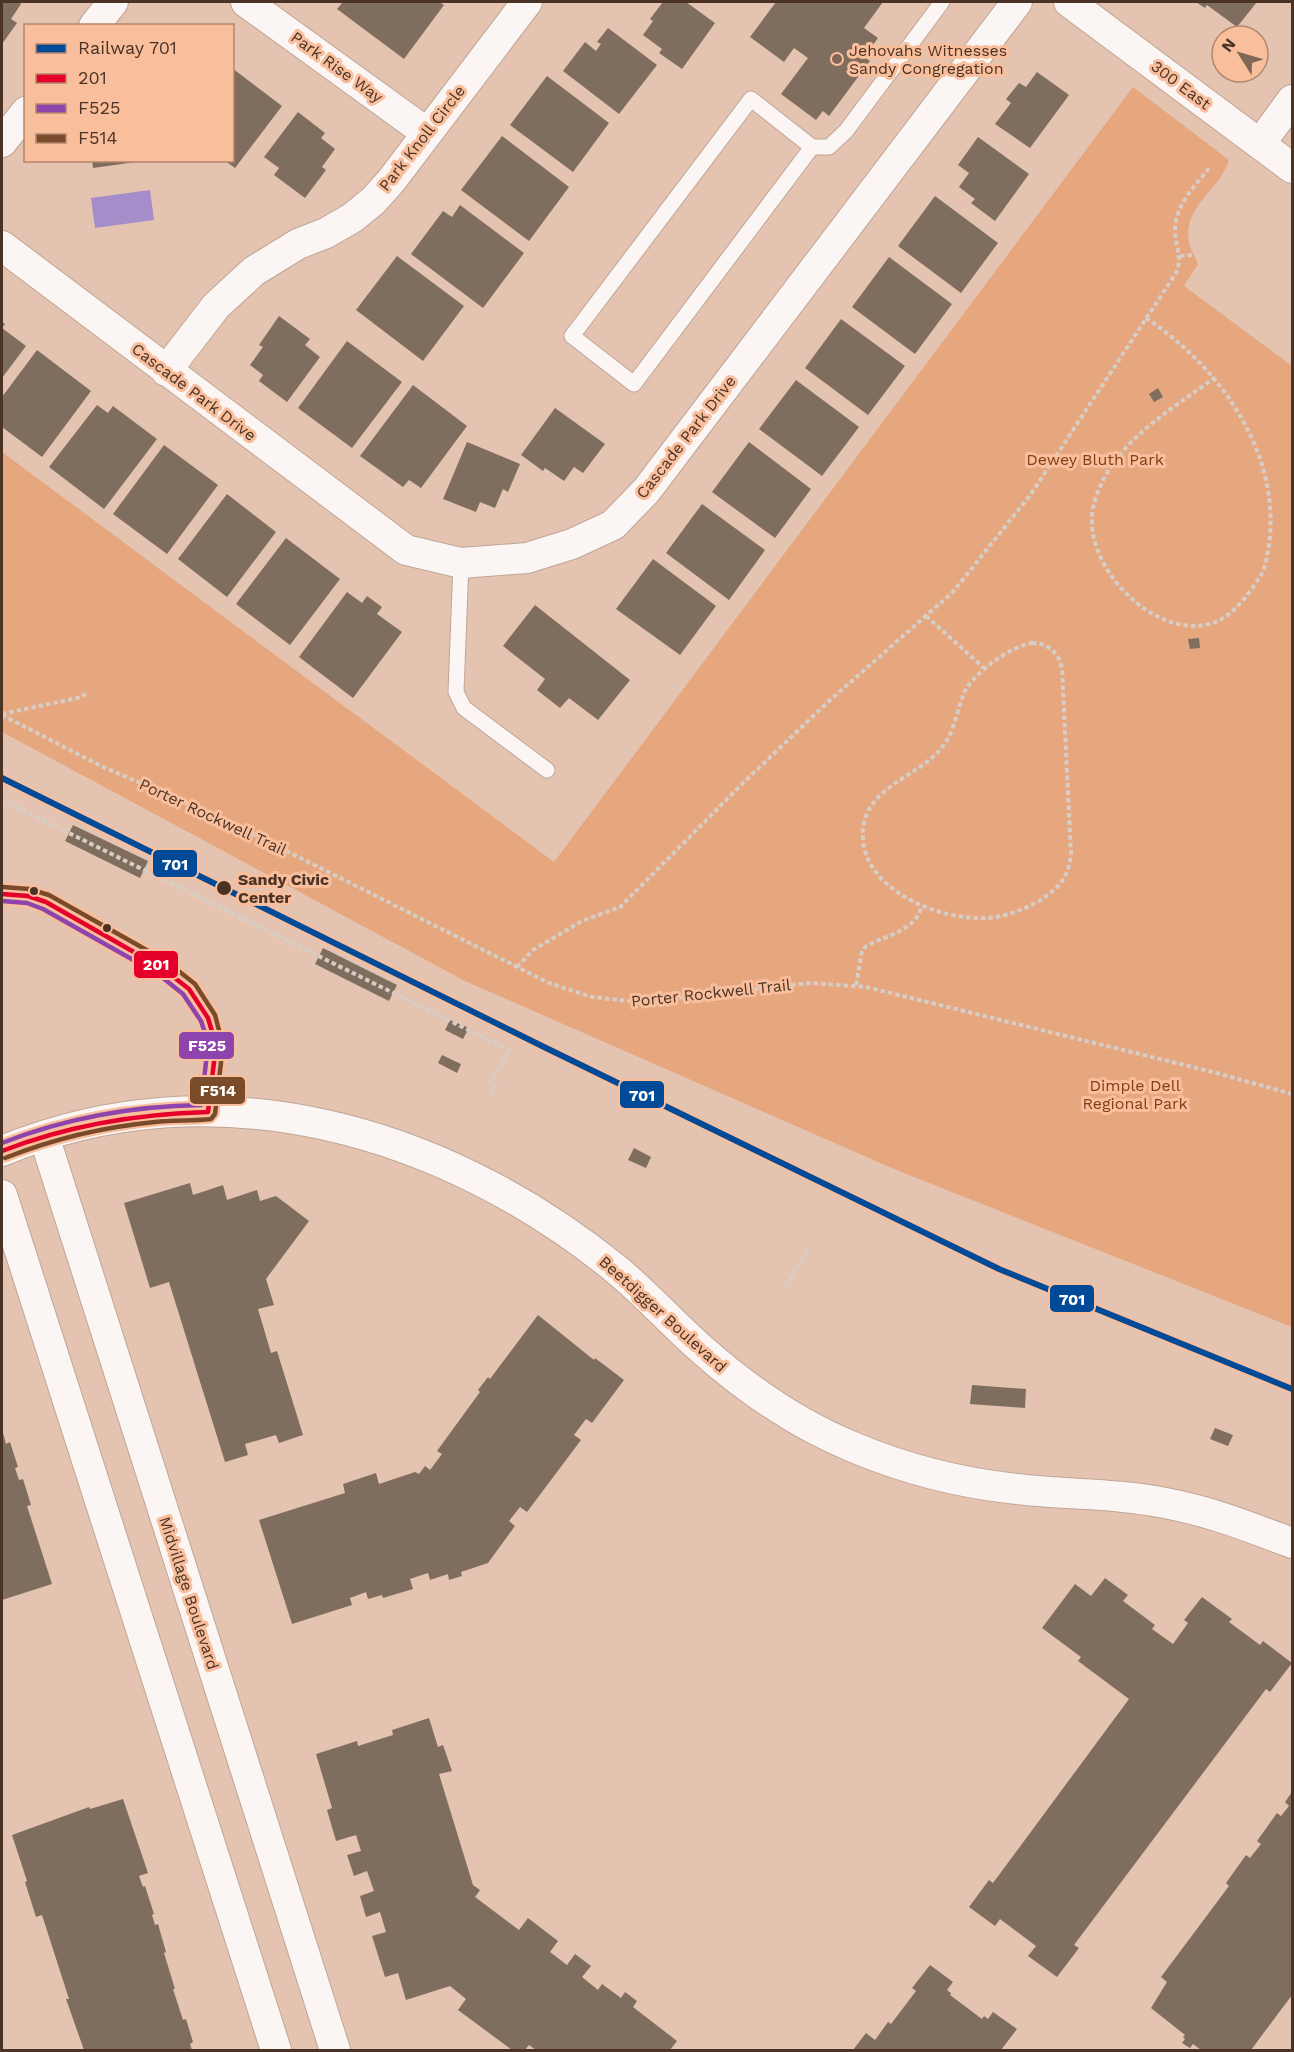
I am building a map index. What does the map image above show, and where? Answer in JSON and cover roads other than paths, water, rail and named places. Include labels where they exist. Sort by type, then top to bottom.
[{"type":"street","points":[[96,24],[112,2]]},
{"type":"street","name":"Park Rise Way","points":[[246,2],[427,133]]},
{"type":"street","name":"Park Knoll Circle","points":[[166,371],[200,326],[234,288],[254,271],[298,244],[326,233],[352,218],[391,182],[527,2]]},
{"type":"street","name":"Cascade Park Drive","points":[[2,246],[406,550],[462,563],[527,558],[572,544],[613,525],[646,491],[1017,2]]},
{"type":"street","name":"300 East","points":[[1069,2],[1293,168]]},
{"type":"street","points":[[1260,144],[1293,100]]},
{"type":"street","points":[[2,142],[24,114]]},
{"type":"street","name":"Beetdigger Boulevard","points":[[2,1151],[44,1136],[116,1118],[168,1112],[252,1114],[301,1120],[350,1130],[397,1144],[486,1183],[563,1230],[632,1282],[696,1345],[769,1403],[811,1428],[850,1446],[933,1474],[976,1484],[1019,1490],[1112,1495],[1197,1509],[1231,1519],[1293,1543]]},
{"type":"street","name":"Midvillage Boulevard","points":[[44,1136],[335,2050]]},
{"type":"street","points":[[2,1195],[276,2050]]},
{"type":"lane","points":[[812,147],[634,384],[572,336],[751,99],[812,147],[830,147],[846,131],[942,2]]},
{"type":"lane","points":[[462,563],[456,692],[459,701],[464,708],[547,770]]},
{"type":"lane","points":[[2,894],[28,896],[46,902],[177,977],[189,989],[200,1002],[213,1035],[215,1054],[208,1112]]},
{"type":"rail line","name":"701","points":[[2,778],[542,1046],[999,1269],[1292,1389]]},
{"type":"place","name":"Jehovahs Witnesses Sandy Congregation","points":[[837,59]]},
{"type":"place","name":"Sandy Civic Center","points":[[224,888]]},
{"type":"park label","name":"Dewey Bluth Park","points":[[1095,459]]},
{"type":"park label","name":"Dimple Dell Regional Park","points":[[1135,1094]]}]
